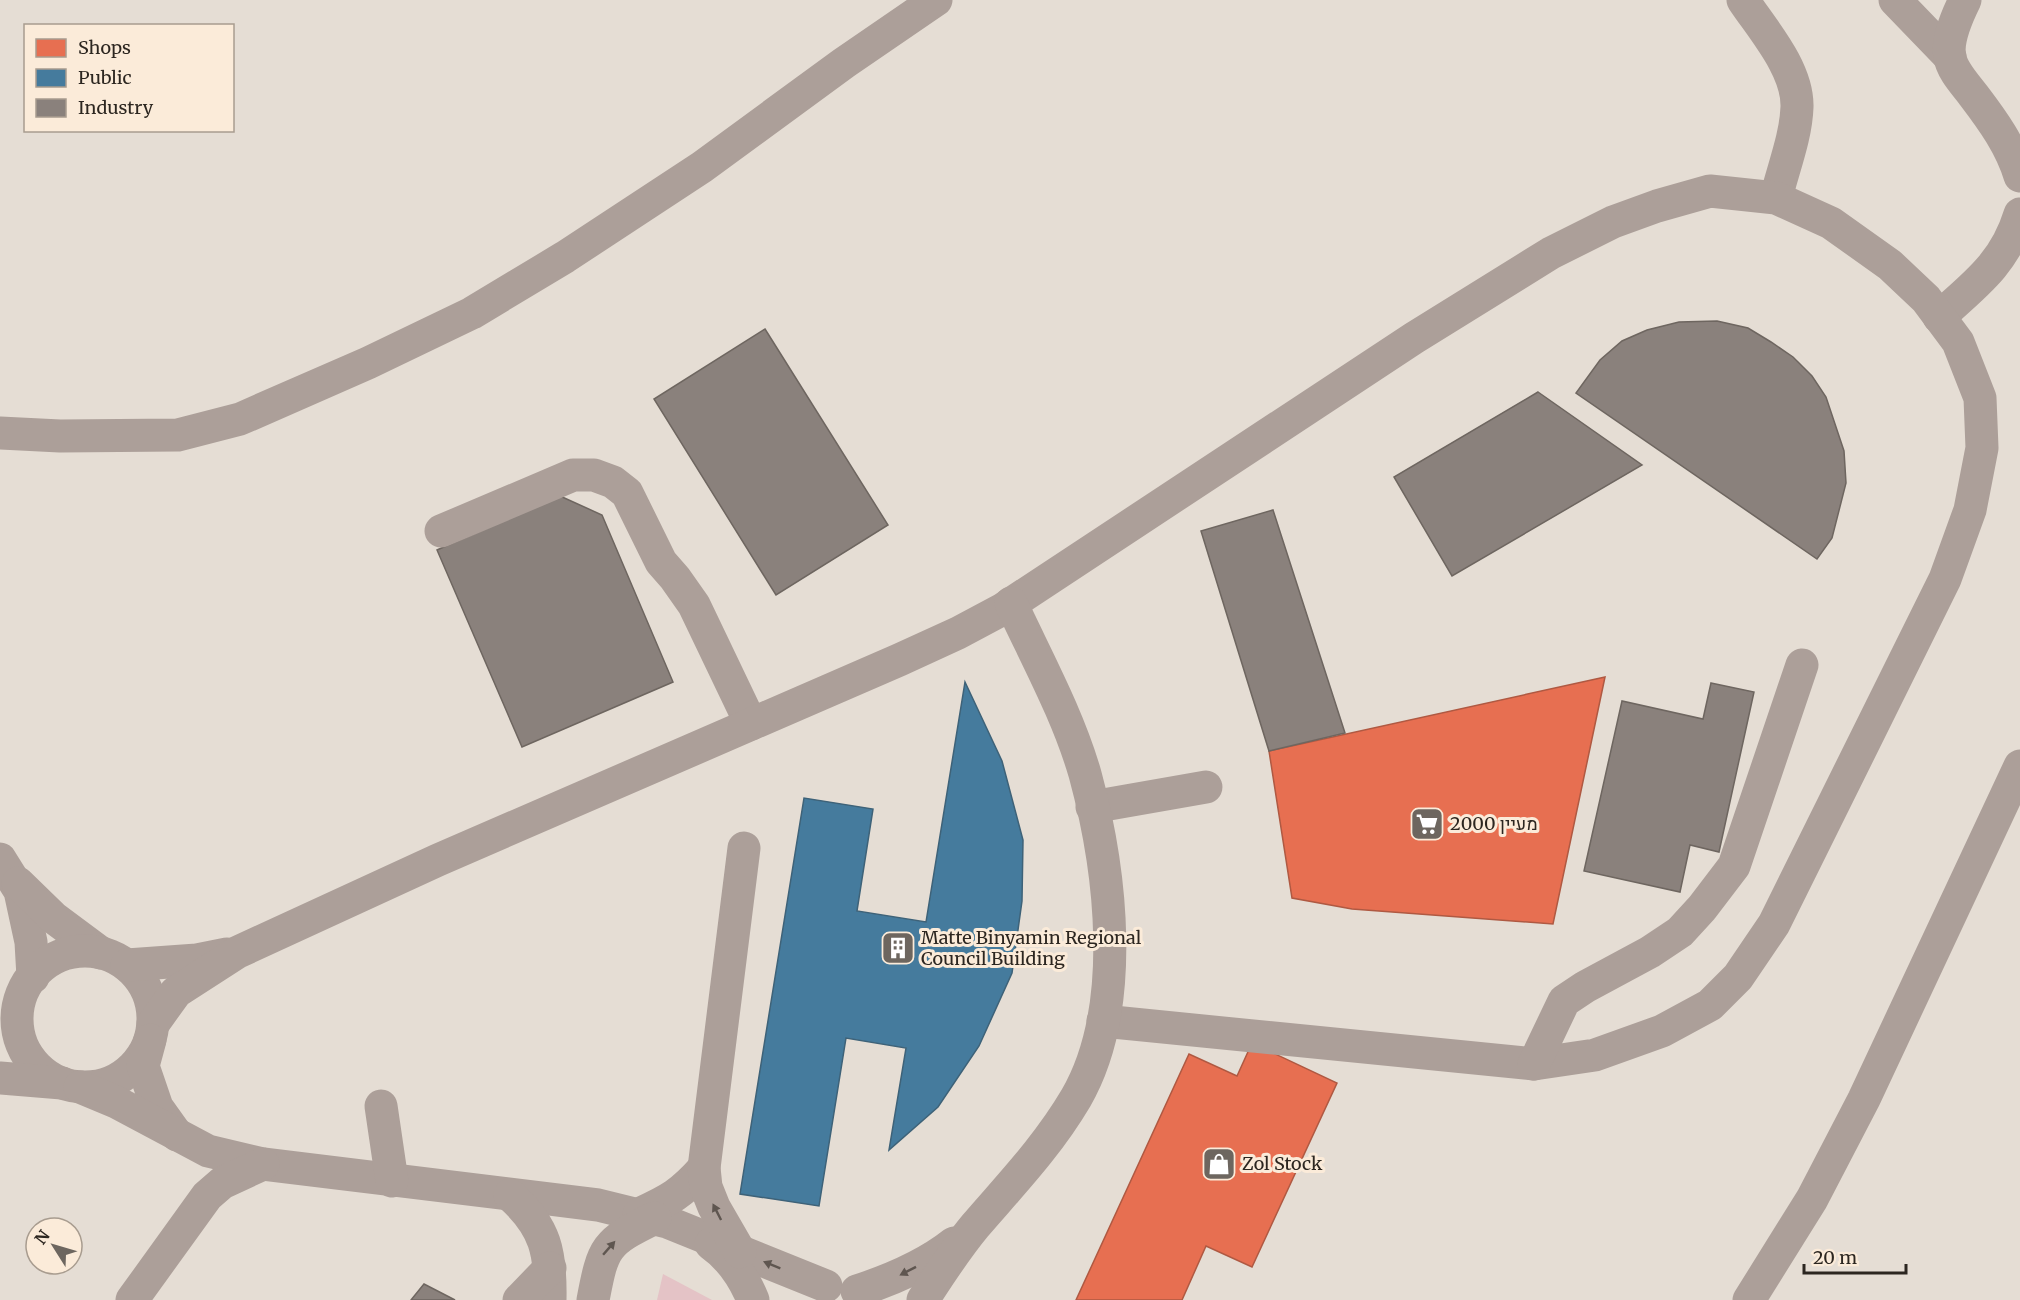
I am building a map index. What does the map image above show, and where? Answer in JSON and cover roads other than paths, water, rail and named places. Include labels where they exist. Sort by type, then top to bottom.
[{"type":"street","points":[[0,434],[178,435],[240,419],[368,363],[472,313],[565,257],[702,166],[844,63],[936,0]]},
{"type":"street","points":[[1743,0],[1784,61],[1797,105],[1793,133],[1776,198]]},
{"type":"street","points":[[1895,0],[1950,57],[1959,75],[2000,131],[2020,176]]},
{"type":"street","points":[[1950,57],[1953,24],[1965,0]]},
{"type":"street","points":[[0,1078],[98,1086],[115,1080],[130,1070],[142,1056],[151,1032],[176,992],[238,952],[438,860],[958,633],[1011,603],[1414,338],[1551,253],[1613,222],[1657,206],[1710,191],[1776,198],[1831,223],[1890,265],[1926,299],[1958,342],[1980,398],[1982,448],[1970,510],[1945,579],[1774,924],[1738,977],[1710,1005],[1662,1031],[1595,1055],[1534,1064],[1103,1021]]},
{"type":"street","points":[[1940,316],[1988,274],[2014,234],[2020,214]]},
{"type":"street","points":[[441,531],[573,475],[594,475],[613,482],[627,493],[661,562],[694,605],[751,724]]},
{"type":"street","points":[[791,1300],[805,1291],[852,1292],[888,1281],[952,1246],[974,1227],[1015,1182],[1054,1132],[1077,1095],[1092,1063],[1103,1021],[1109,972],[1110,926],[1105,870],[1084,773],[1064,716],[1011,603]]},
{"type":"street","points":[[1534,1064],[1564,1001],[1650,952],[1680,932],[1702,908],[1734,866],[1802,664]]},
{"type":"street","points":[[1749,1300],[1812,1199],[1864,1099],[2020,766]]},
{"type":"street","points":[[1092,807],[1206,787]]},
{"type":"street","points":[[740,1252],[714,1207],[706,1187],[704,1168],[744,848]]},
{"type":"street","points":[[5,868],[54,918],[139,977],[152,1007],[151,1032],[143,1066],[157,1107],[178,1136]]},
{"type":"street","points":[[5,868],[20,891],[31,942],[26,989],[18,1020],[21,1040],[30,1059],[45,1073],[116,1102],[208,1151],[264,1164],[598,1205],[647,1216],[852,1292]]},
{"type":"street","points":[[0,1029],[42,966],[60,956],[77,951],[114,959],[197,960],[238,952]]},
{"type":"street","points":[[381,1106],[392,1181]]},
{"type":"street","points":[[132,1300],[207,1196],[216,1179],[216,1164],[208,1151]]},
{"type":"street","points":[[207,1196],[222,1183],[264,1164]]},
{"type":"street","points":[[593,1300],[603,1256],[611,1245],[691,1183],[704,1168]]},
{"type":"street","points":[[510,1195],[535,1221],[545,1242],[550,1268],[550,1300]]},
{"type":"street","points":[[923,1300],[974,1227]]},
{"type":"street","points":[[697,1234],[718,1249],[734,1266],[748,1286],[753,1300]]},
{"type":"street","points":[[519,1300],[550,1268]]},
{"type":"place","name":"מעיין 2000","points":[[1427,824]]},
{"type":"place","name":"Matte Binyamin Regional Council Building","points":[[898,948]]},
{"type":"place","name":"Zol Stock","points":[[1219,1164]]}]
